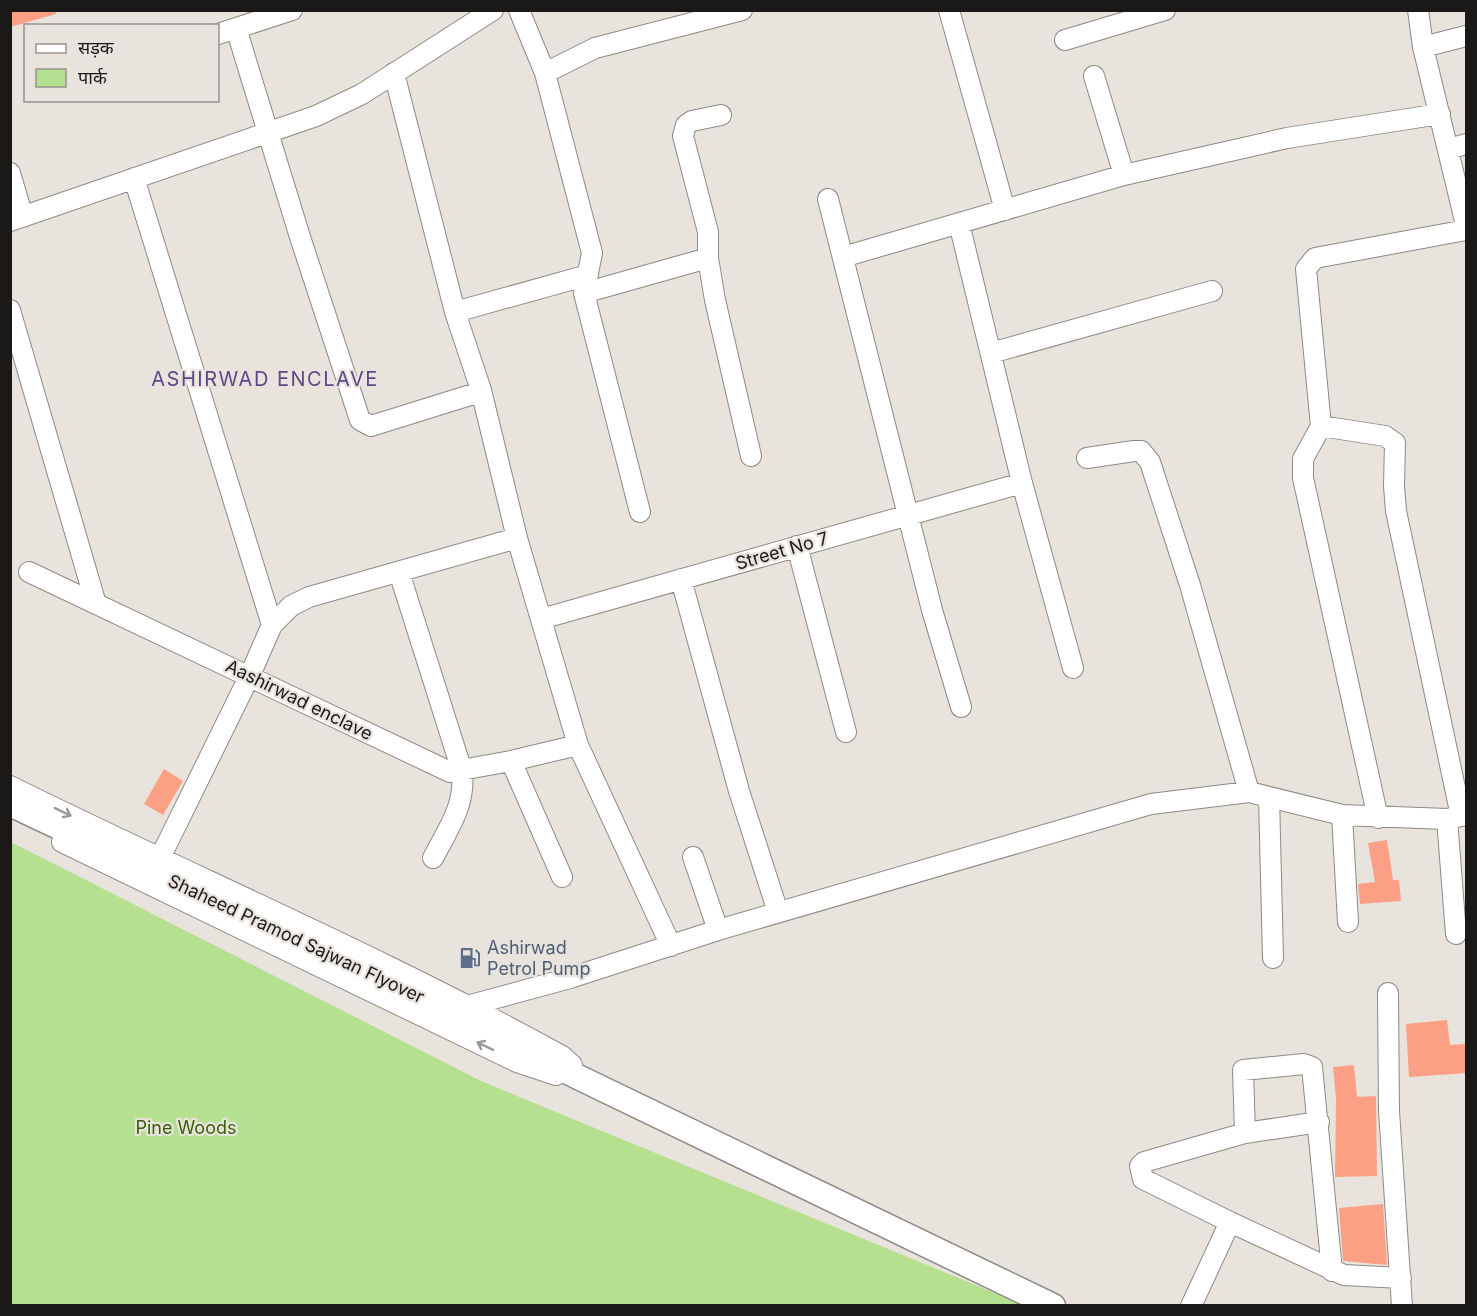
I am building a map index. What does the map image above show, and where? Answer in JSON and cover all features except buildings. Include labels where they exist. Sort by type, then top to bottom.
[{"type":"main road","name":"Shaheed Pramod Sajwan Flyover","points":[[10,804],[427,1001],[579,1078],[1053,1305]]},
{"type":"street","points":[[292,10],[227,31],[268,134],[360,420],[371,426],[480,392]]},
{"type":"street","points":[[519,10],[545,73],[592,253],[586,284],[640,512]]},
{"type":"street","points":[[545,73],[595,48],[742,10]]},
{"type":"street","points":[[949,10],[1005,210]]},
{"type":"street","points":[[1065,40],[1165,10]]},
{"type":"street","points":[[1418,10],[1423,47],[1440,114],[1458,147],[1467,225]]},
{"type":"street","points":[[10,173],[17,219],[268,134],[337,107],[394,73],[481,13]]},
{"type":"street","points":[[1423,47],[1467,36]]},
{"type":"street","points":[[394,73],[455,312],[480,392],[517,538],[578,745],[671,946]]},
{"type":"street","points":[[1094,76],[1124,175]]},
{"type":"street","points":[[843,257],[1124,175],[1287,138],[1440,114]]},
{"type":"street","points":[[721,115],[692,121],[683,130],[708,232],[708,258],[715,300],[751,456]]},
{"type":"street","points":[[134,178],[272,625]]},
{"type":"street","points":[[828,199],[910,514],[932,610],[961,707]]},
{"type":"street","points":[[959,224],[1022,483],[1073,668]]},
{"type":"street","points":[[1378,818],[1304,478],[1303,459],[1321,426],[1305,277],[1309,262],[1315,258],[1467,230]]},
{"type":"street","points":[[455,312],[708,258]]},
{"type":"street","points":[[991,353],[1212,291]]},
{"type":"street","points":[[10,310],[96,603]]},
{"type":"street","points":[[1321,426],[1385,436],[1395,443],[1396,511],[1458,817],[1456,934]]},
{"type":"street","points":[[1087,458],[1141,451],[1150,462],[1190,585],[1249,792]]},
{"type":"street","name":"Street No 7","points":[[541,619],[1022,483]]},
{"type":"street","points":[[159,860],[250,675],[272,625],[291,606],[309,597],[517,538]]},
{"type":"street","points":[[797,546],[846,732]]},
{"type":"street","name":"Aashirwad enclave","points":[[29,572],[450,772],[512,761],[578,745]]},
{"type":"street","points":[[399,572],[462,771],[464,788],[461,806],[433,858]]},
{"type":"street","points":[[681,579],[739,791],[778,912]]},
{"type":"street","points":[[512,761],[562,878]]},
{"type":"street","points":[[10,786],[159,860],[467,1006],[562,1056],[573,1066],[579,1078]]},
{"type":"street","points":[[467,1006],[570,978],[778,912],[1151,804],[1249,792],[1342,815],[1378,818],[1458,817]]},
{"type":"street","points":[[1269,797],[1273,958]]},
{"type":"street","points":[[1342,815],[1348,922]]},
{"type":"street","points":[[10,816],[517,1062],[554,1074],[579,1078]]},
{"type":"street","points":[[693,858],[718,930]]},
{"type":"street","points":[[1388,993],[1389,1111],[1402,1305]]},
{"type":"street","points":[[1245,1133],[1241,1074],[1248,1068],[1304,1064],[1312,1067],[1332,1271]]},
{"type":"street","points":[[1319,1122],[1245,1133],[1144,1162],[1140,1166],[1143,1179],[1332,1271],[1362,1278],[1401,1278]]},
{"type":"street","points":[[1191,1305],[1230,1222]]},
{"type":"green space","name":"Pine Woods","points":[[11,842],[481,1081],[1024,1305],[11,1305]]},
{"type":"place","name":"Ashirwad Petrol Pump","points":[[470,958]]},
{"type":"district","name":"ASHIRWAD ENCLAVE","points":[[265,379]]}]
